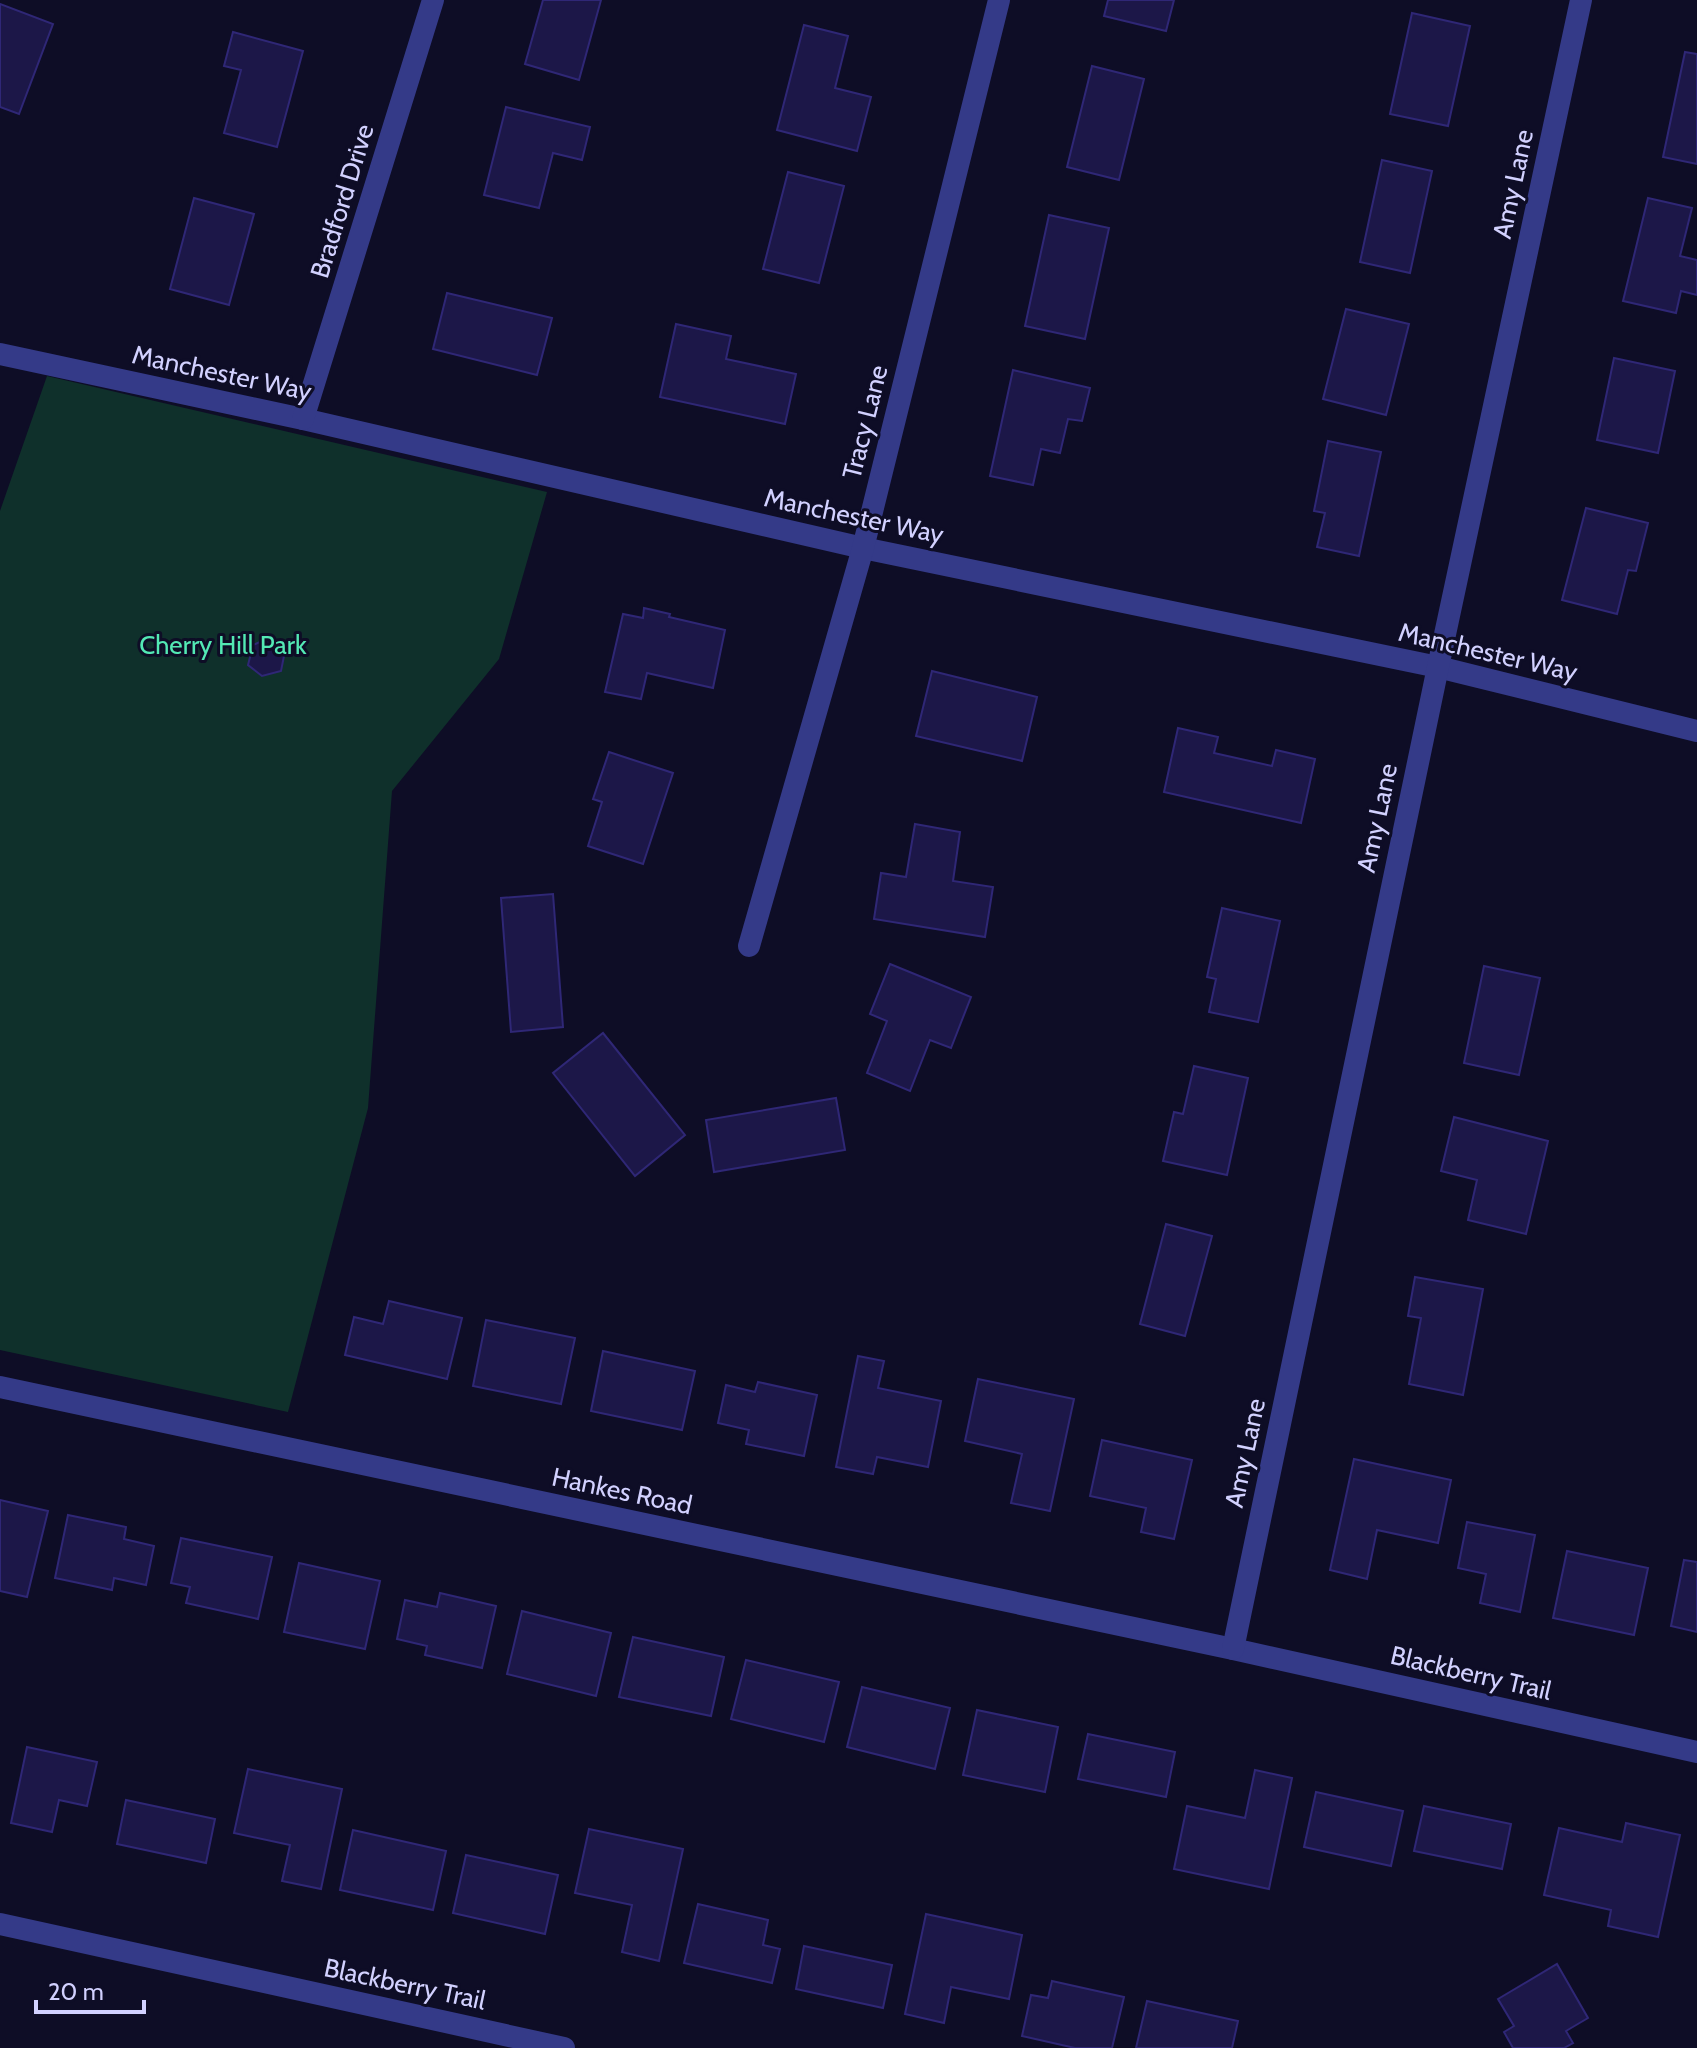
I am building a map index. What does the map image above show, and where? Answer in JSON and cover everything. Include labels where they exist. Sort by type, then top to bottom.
[{"type":"street","name":"Bradford Drive","points":[[303,419],[433,0]]},
{"type":"street","name":"Tracy Lane","points":[[749,946],[863,548],[999,0]]},
{"type":"street","name":"Amy Lane","points":[[1233,1649],[1581,0]]},
{"type":"street","name":"Manchester Way","points":[[0,354],[303,419],[863,548],[1438,667],[1697,731]]},
{"type":"street","name":"Hankes Road","points":[[0,1387],[1233,1649]]},
{"type":"street","name":"Blackberry Trail","points":[[1233,1649],[1697,1752]]},
{"type":"street","name":"Blackberry Trail","points":[[0,1924],[564,2048]]},
{"type":"green space","name":"Cherry Hill Park","points":[[47,376],[547,492],[499,659],[392,791],[368,1108],[288,1412],[0,1350],[0,511]]},
{"type":"building","points":[[543,0],[601,0],[579,80],[525,64]]},
{"type":"building","points":[[1108,0],[1174,0],[1166,31],[1104,16]]},
{"type":"building","points":[[0,4],[53,24],[19,114],[0,107]]},
{"type":"building","points":[[1412,13],[1470,26],[1448,126],[1390,114]]},
{"type":"building","points":[[804,25],[848,36],[835,88],[871,97],[857,151],[777,130]]},
{"type":"building","points":[[233,32],[303,51],[277,147],[224,133],[241,70],[224,66]]},
{"type":"building","points":[[1685,52],[1697,54],[1697,164],[1663,157]]},
{"type":"building","points":[[1092,66],[1144,79],[1119,180],[1067,167]]},
{"type":"building","points":[[506,107],[590,127],[582,160],[553,153],[539,208],[484,195]]},
{"type":"building","points":[[1382,160],[1432,171],[1410,273],[1360,262]]},
{"type":"building","points":[[788,172],[844,186],[819,283],[763,269]]},
{"type":"building","points":[[194,198],[254,214],[229,305],[170,289]]},
{"type":"building","points":[[1648,198],[1692,208],[1680,256],[1697,260],[1697,295],[1681,291],[1676,313],[1623,301]]},
{"type":"building","points":[[1049,215],[1109,228],[1085,339],[1025,326]]},
{"type":"building","points":[[447,293],[552,318],[537,375],[433,349]]},
{"type":"building","points":[[1346,309],[1409,324],[1386,415],[1323,399]]},
{"type":"building","points":[[676,324],[731,336],[726,359],[796,374],[785,424],[660,397]]},
{"type":"building","points":[[1614,358],[1675,371],[1658,453],[1597,440]]},
{"type":"building","points":[[1013,370],[1090,388],[1082,421],[1068,419],[1060,453],[1041,449],[1033,485],[990,476]]},
{"type":"building","points":[[1328,441],[1381,452],[1359,556],[1317,547],[1325,513],[1314,511]]},
{"type":"building","points":[[1586,508],[1648,523],[1636,571],[1628,570],[1617,614],[1562,600]]},
{"type":"building","points":[[644,608],[725,630],[713,688],[647,673],[641,699],[605,692],[623,614],[643,618]]},
{"type":"building","points":[[271,637],[285,651],[281,671],[262,676],[248,665],[253,645]]},
{"type":"building","points":[[932,671],[1037,697],[1022,761],[916,736]]},
{"type":"building","points":[[1178,728],[1218,737],[1214,753],[1272,766],[1276,750],[1315,759],[1301,823],[1164,792]]},
{"type":"building","points":[[609,752],[673,773],[643,864],[588,846],[602,802],[593,799]]},
{"type":"building","points":[[915,824],[960,832],[953,881],[993,887],[985,937],[874,919],[881,873],[906,877]]},
{"type":"building","points":[[553,894],[563,1027],[511,1032],[501,898]]},
{"type":"building","points":[[1222,908],[1280,921],[1258,1022],[1209,1012],[1216,979],[1207,977]]},
{"type":"building","points":[[890,964],[971,997],[951,1048],[930,1040],[910,1091],[867,1073],[887,1021],[870,1014]]},
{"type":"building","points":[[1484,966],[1540,978],[1519,1075],[1464,1063]]},
{"type":"building","points":[[603,1033],[685,1135],[635,1176],[553,1073]]},
{"type":"building","points":[[1194,1066],[1248,1078],[1227,1175],[1163,1161],[1174,1112],[1183,1114]]},
{"type":"building","points":[[836,1098],[845,1150],[714,1172],[706,1120]]},
{"type":"building","points":[[1454,1117],[1548,1141],[1526,1234],[1468,1220],[1477,1180],[1441,1171]]},
{"type":"building","points":[[1166,1224],[1212,1236],[1185,1336],[1140,1324]]},
{"type":"building","points":[[1415,1277],[1483,1289],[1463,1395],[1409,1384],[1421,1318],[1408,1316]]},
{"type":"building","points":[[389,1301],[462,1318],[447,1379],[345,1355],[354,1317],[383,1324]]},
{"type":"building","points":[[486,1320],[575,1338],[561,1404],[473,1386]]},
{"type":"building","points":[[603,1351],[695,1371],[682,1430],[591,1411]]},
{"type":"building","points":[[858,1356],[884,1361],[878,1388],[941,1401],[928,1467],[877,1457],[873,1474],[836,1467]]},
{"type":"building","points":[[978,1379],[1074,1399],[1050,1511],[1011,1503],[1022,1454],[965,1441]]},
{"type":"building","points":[[758,1382],[817,1395],[804,1456],[746,1444],[749,1430],[718,1423],[726,1385],[755,1392]]},
{"type":"building","points":[[1102,1440],[1192,1460],[1174,1539],[1141,1532],[1146,1508],[1090,1496]]},
{"type":"building","points":[[1354,1459],[1451,1480],[1438,1543],[1377,1530],[1367,1579],[1330,1570]]},
{"type":"building","points":[[0,1500],[48,1511],[27,1597],[0,1591]]},
{"type":"building","points":[[68,1515],[126,1527],[124,1539],[154,1546],[146,1585],[114,1578],[112,1590],[55,1578]]},
{"type":"building","points":[[1467,1522],[1535,1535],[1520,1612],[1480,1603],[1486,1574],[1458,1568]]},
{"type":"building","points":[[181,1538],[272,1557],[258,1619],[186,1603],[190,1587],[171,1583]]},
{"type":"building","points":[[1567,1551],[1648,1568],[1634,1635],[1553,1618]]},
{"type":"building","points":[[1684,1560],[1697,1562],[1697,1632],[1671,1626]]},
{"type":"building","points":[[299,1563],[380,1581],[365,1649],[284,1632]]},
{"type":"building","points":[[440,1593],[496,1606],[482,1668],[425,1655],[427,1646],[397,1639],[405,1600],[437,1607]]},
{"type":"building","points":[[522,1611],[611,1633],[596,1696],[507,1674]]},
{"type":"building","points":[[633,1637],[724,1657],[711,1716],[619,1697]]},
{"type":"building","points":[[746,1660],[839,1682],[824,1742],[731,1719]]},
{"type":"building","points":[[862,1687],[950,1708],[935,1769],[847,1747]]},
{"type":"building","points":[[977,1710],[1058,1727],[1045,1792],[963,1775]]},
{"type":"building","points":[[1088,1734],[1175,1752],[1166,1797],[1078,1779]]},
{"type":"building","points":[[27,1747],[97,1762],[87,1806],[59,1800],[52,1832],[11,1823]]},
{"type":"building","points":[[248,1769],[342,1789],[321,1889],[282,1881],[290,1845],[234,1833]]},
{"type":"building","points":[[1255,1770],[1292,1778],[1269,1889],[1174,1869],[1187,1806],[1245,1818]]},
{"type":"building","points":[[1316,1792],[1403,1811],[1391,1866],[1304,1847]]},
{"type":"building","points":[[126,1800],[215,1819],[206,1863],[117,1844]]},
{"type":"building","points":[[1424,1806],[1511,1824],[1502,1869],[1414,1851]]},
{"type":"building","points":[[1626,1823],[1680,1835],[1658,1937],[1608,1926],[1611,1910],[1544,1895],[1559,1828],[1622,1842]]},
{"type":"building","points":[[589,1829],[683,1849],[659,1961],[622,1952],[632,1905],[575,1893]]},
{"type":"building","points":[[353,1830],[446,1851],[433,1910],[340,1890]]},
{"type":"building","points":[[466,1855],[558,1875],[545,1934],[453,1913]]},
{"type":"building","points":[[698,1904],[768,1920],[763,1945],[780,1949],[772,1983],[684,1963]]},
{"type":"building","points":[[926,1914],[1022,1935],[1009,1999],[951,1987],[944,2023],[905,2014]]},
{"type":"building","points":[[804,1946],[892,1965],[883,2008],[796,1989]]},
{"type":"building","points":[[1557,1964],[1588,2018],[1566,2031],[1573,2043],[1564,2048],[1513,2048],[1504,2032],[1514,2026],[1498,1999]]},
{"type":"building","points":[[1052,1981],[1124,1997],[1112,2048],[1075,2048],[1022,2036],[1031,1995],[1048,1998]]},
{"type":"building","points":[[1147,2001],[1238,2021],[1232,2048],[1136,2048]]}]
